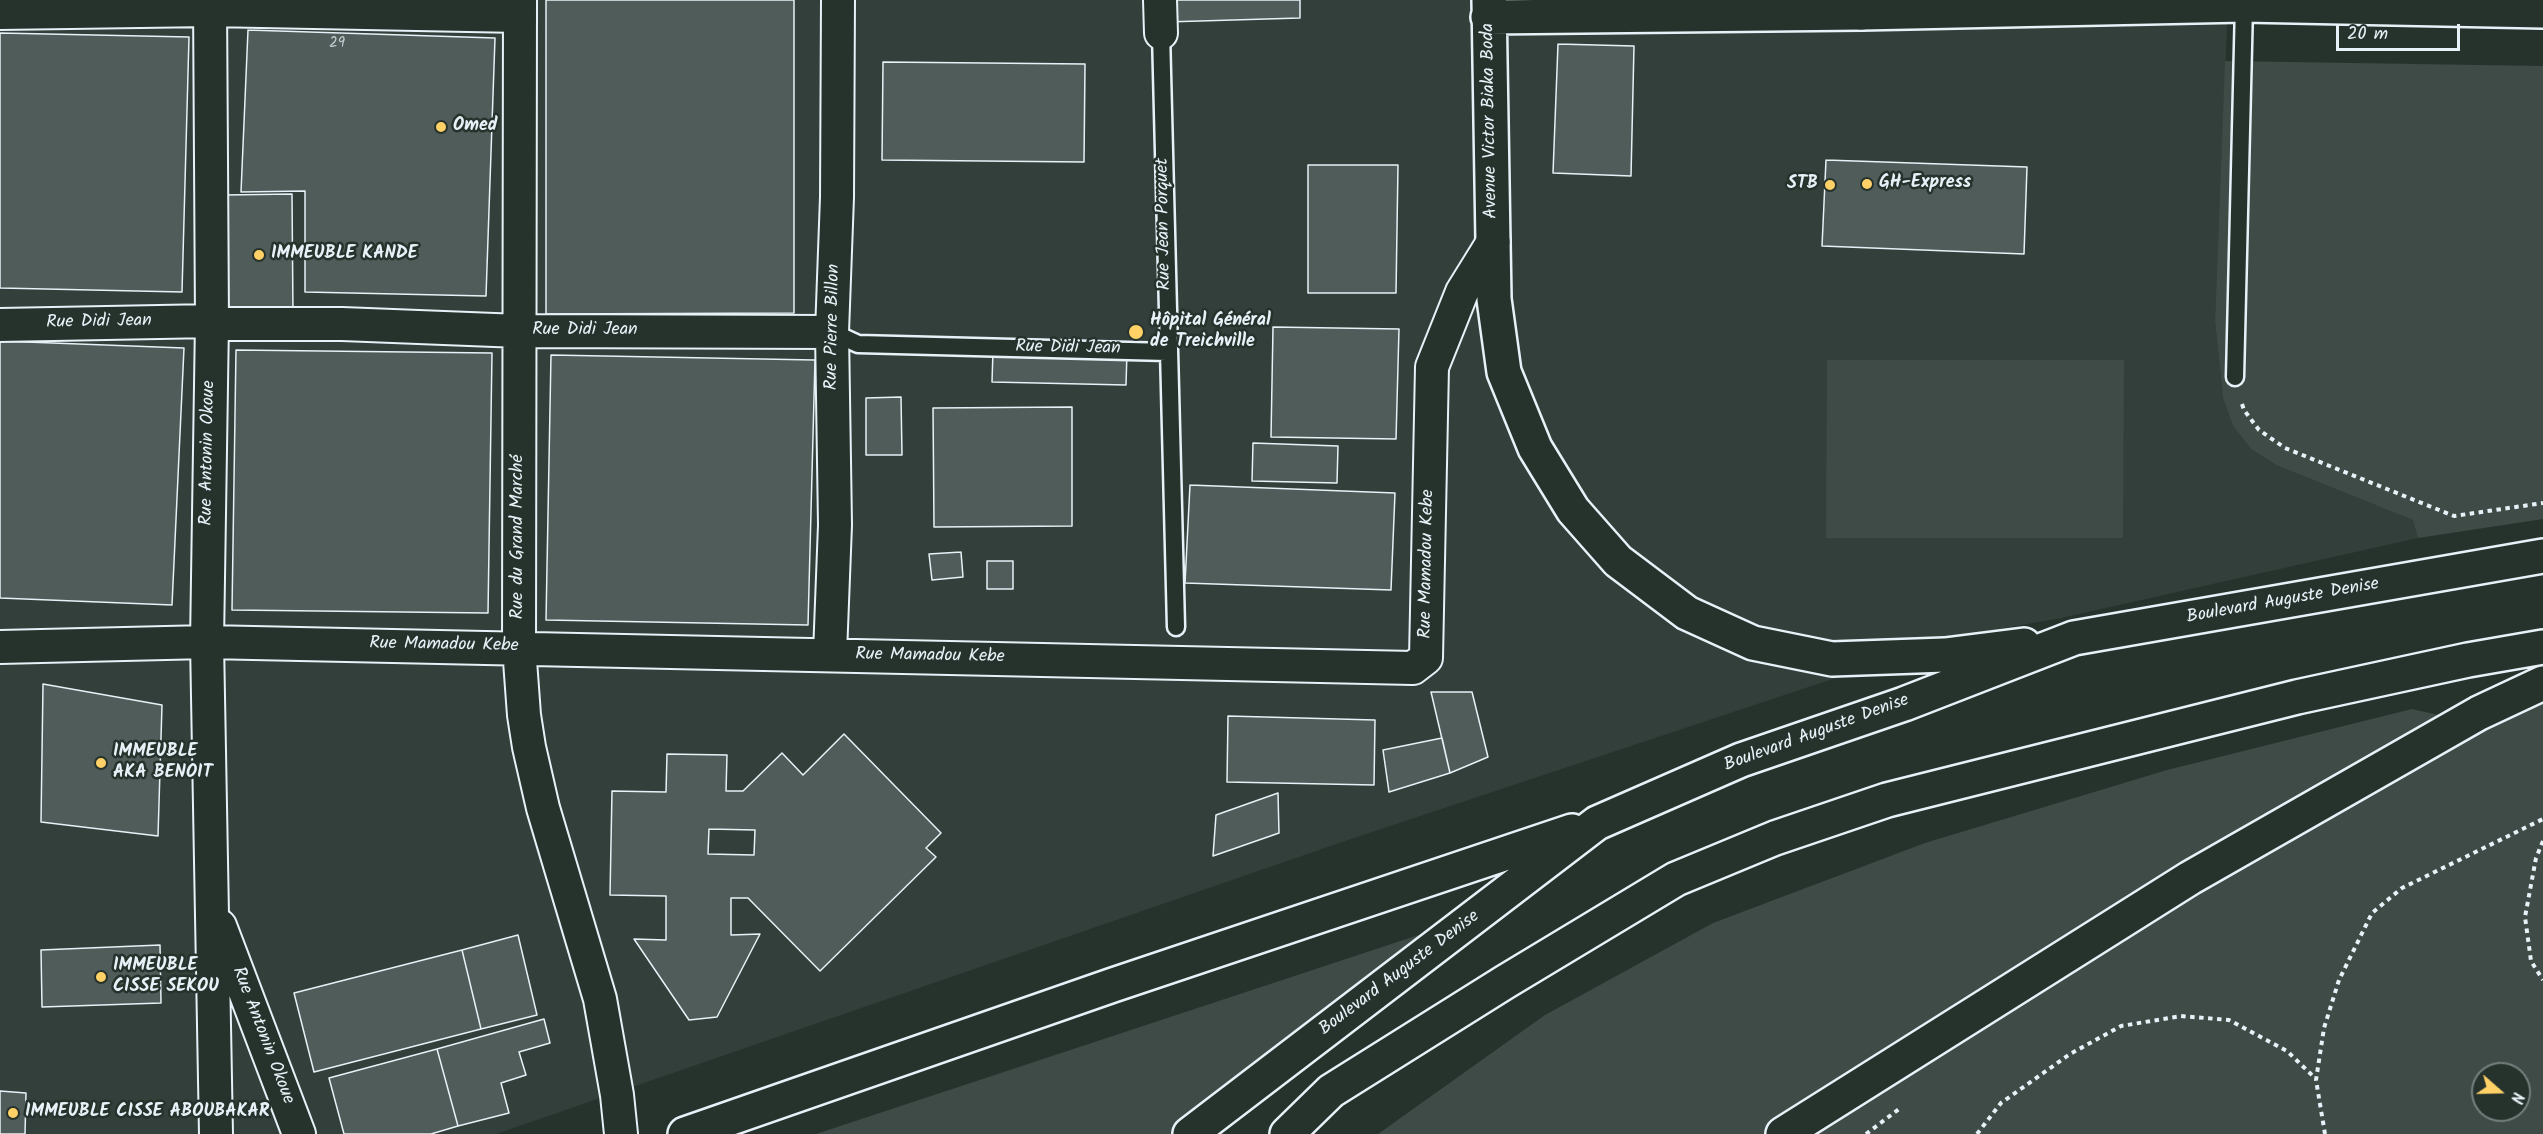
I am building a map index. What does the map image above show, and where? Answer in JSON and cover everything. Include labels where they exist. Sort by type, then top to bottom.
[{"type":"main road","points":[[1488,8],[2244,5],[2543,11]]},
{"type":"main road","name":"Avenue Victor Biaka Boda","points":[[1488,8],[1494,299],[1504,372],[1535,448],[1573,510],[1618,561],[1688,613],[1753,643],[1832,659],[1945,654],[2074,638]]},
{"type":"main road","name":"Boulevard Auguste Denise","points":[[1190,1134],[1597,823],[1741,760],[1904,704],[2074,638],[2543,556]]},
{"type":"main road","points":[[1287,1134],[1331,1091],[1505,982],[1676,879],[1775,838],[1887,800],[2286,700],[2469,660],[2543,647]]},
{"type":"main road","points":[[1783,1134],[2190,878],[2480,713],[2543,683]]},
{"type":"main road","points":[[686,1134],[1102,989],[1597,823]]},
{"type":"street","name":"Rue Pierre Billon","points":[[830,654],[835,525],[832,332],[837,197],[838,0]]},
{"type":"street","name":"Rue Jean Porquet","points":[[1160,0],[1161,33]]},
{"type":"street","points":[[0,13],[210,5],[520,8]]},
{"type":"street","name":"Rue Antonin Okoue","points":[[210,5],[212,321],[207,642],[216,1134]]},
{"type":"street","name":"Rue du Grand Marché","points":[[520,8],[519,647],[529,747],[543,808],[600,999],[621,1134]]},
{"type":"street","name":"Rue Mamadou Kebe","points":[[0,647],[207,642],[519,647],[1407,669],[1418,666],[1426,658],[1432,367],[1462,292],[1493,242]]},
{"type":"street","name":"Rue Didi Jean","points":[[0,325],[212,321],[225,324],[332,324],[520,331],[832,332]]},
{"type":"street","name":"Rue Antonin Okoue","points":[[212,905],[299,1134]]},
{"type":"lane","points":[[2235,377],[2244,5]]},
{"type":"lane","name":"Rue Jean Porquet","points":[[1161,33],[1167,352],[1176,627]]},
{"type":"lane","name":"Rue Didi Jean","points":[[832,332],[858,344],[1167,352]]},
{"type":"path","points":[[2235,377],[2244,410],[2259,430],[2285,448],[2454,516],[2543,503]]},
{"type":"path","points":[[2325,1134],[2316,1080],[2324,1028],[2339,980],[2372,913],[2402,888],[2543,819]]},
{"type":"path","points":[[2543,841],[2536,858],[2525,917],[2531,961],[2543,980]]},
{"type":"path","points":[[1977,1134],[2001,1103],[2070,1054],[2121,1026],[2181,1016],[2229,1020],[2287,1051],[2316,1080]]},
{"type":"shaded area","points":[[0,0],[2228,0],[2215,321],[2223,398],[2233,426],[2251,449],[2276,465],[2414,520],[2418,538],[2061,618],[1965,635],[1348,840],[496,1134],[0,1134]]},
{"type":"shaded area","points":[[2225,61],[2543,66],[2543,519],[2418,538],[2413,520],[2276,465],[2251,449],[2233,426],[2223,398],[2215,321]]},
{"type":"shaded area","points":[[1827,360],[2124,360],[2123,538],[1826,538]]},
{"type":"shaded area","points":[[2543,700],[2543,1134],[1378,1134],[1545,1015],[1713,923],[1925,843],[2167,770],[2412,709],[2486,726]]},
{"type":"shaded area","points":[[1458,922],[1175,1134],[816,1134]]},
{"type":"building","points":[[546,0],[794,0],[794,313],[546,314]]},
{"type":"building","points":[[1166,0],[1300,0],[1300,18],[1166,22]]},
{"type":"building","points":[[248,30],[495,38],[486,296],[305,292],[305,191],[241,192]]},
{"type":"building","points":[[0,33],[189,37],[182,292],[0,288]]},
{"type":"building","points":[[1558,44],[1634,46],[1631,176],[1553,173]]},
{"type":"building","points":[[883,62],[1085,64],[1084,162],[882,160]]},
{"type":"building","points":[[1826,160],[2027,167],[2024,254],[1822,246]]},
{"type":"building","points":[[1308,165],[1398,165],[1396,293],[1308,293]]},
{"type":"building","name":"IMMEUBLE KANDE","points":[[292,194],[293,315],[226,315],[225,195]]},
{"type":"building","points":[[1273,327],[1399,329],[1396,439],[1271,437]]},
{"type":"building","points":[[0,341],[184,348],[172,605],[0,598]]},
{"type":"building","points":[[236,350],[492,353],[488,613],[232,610]]},
{"type":"building","points":[[993,350],[1127,352],[1126,385],[992,382]]},
{"type":"building","points":[[551,355],[815,360],[808,625],[546,620]]},
{"type":"building","points":[[901,397],[902,455],[866,455],[866,398]]},
{"type":"building","points":[[1072,407],[1072,526],[934,527],[933,408]]},
{"type":"building","points":[[1253,443],[1338,446],[1337,483],[1252,481]]},
{"type":"building","points":[[1190,485],[1395,493],[1391,590],[1185,583]]},
{"type":"building","points":[[961,552],[963,577],[932,580],[929,554]]},
{"type":"building","points":[[987,561],[1013,561],[1013,589],[987,589]]},
{"type":"building","name":"IMMEUBLE AKA BENOIT","points":[[43,684],[162,705],[158,836],[41,822]]},
{"type":"building","points":[[1431,692],[1472,692],[1488,757],[1450,773]]},
{"type":"building","points":[[1228,716],[1375,720],[1374,785],[1227,782]]},
{"type":"building","points":[[844,734],[941,833],[926,848],[936,857],[820,971],[748,898],[731,898],[731,935],[760,934],[717,1017],[689,1020],[634,939],[666,940],[666,896],[610,895],[612,791],[666,792],[667,754],[727,755],[726,791],[743,791],[782,753],[803,775]],"holes":[[[709,829],[755,830],[754,855],[708,854]]]},
{"type":"building","points":[[1442,738],[1450,773],[1389,792],[1383,750]]},
{"type":"building","points":[[1278,793],[1279,833],[1213,856],[1216,815]]},
{"type":"building","points":[[518,935],[537,1015],[481,1029],[462,950]]},
{"type":"building","name":"IMMEUBLE CISSE SEKOU","points":[[160,945],[161,1003],[42,1007],[41,950]]},
{"type":"building","points":[[462,950],[481,1029],[314,1072],[294,993]]},
{"type":"building","points":[[544,1019],[550,1043],[519,1052],[526,1075],[501,1083],[509,1113],[458,1126],[437,1049]]},
{"type":"building","points":[[437,1049],[458,1126],[431,1134],[344,1134],[329,1078]]},
{"type":"building","name":"IMMEUBLE CISSE ABOUBAKAR","points":[[0,1091],[26,1093],[25,1134],[0,1134]]},
{"type":"place","name":"Omed","points":[[441,127]]},
{"type":"place","name":"GH-Express","points":[[1867,184]]},
{"type":"place","name":"STB","points":[[1830,185]]},
{"type":"place","name":"IMMEUBLE KANDE","points":[[259,255]]},
{"type":"place","name":"Hôpital Général de Treichville","points":[[1136,332]]},
{"type":"place","name":"IMMEUBLE AKA BENOIT","points":[[101,763]]},
{"type":"place","name":"IMMEUBLE CISSE SEKOU","points":[[101,977]]},
{"type":"place","name":"IMMEUBLE CISSE ABOUBAKAR","points":[[13,1113]]}]
